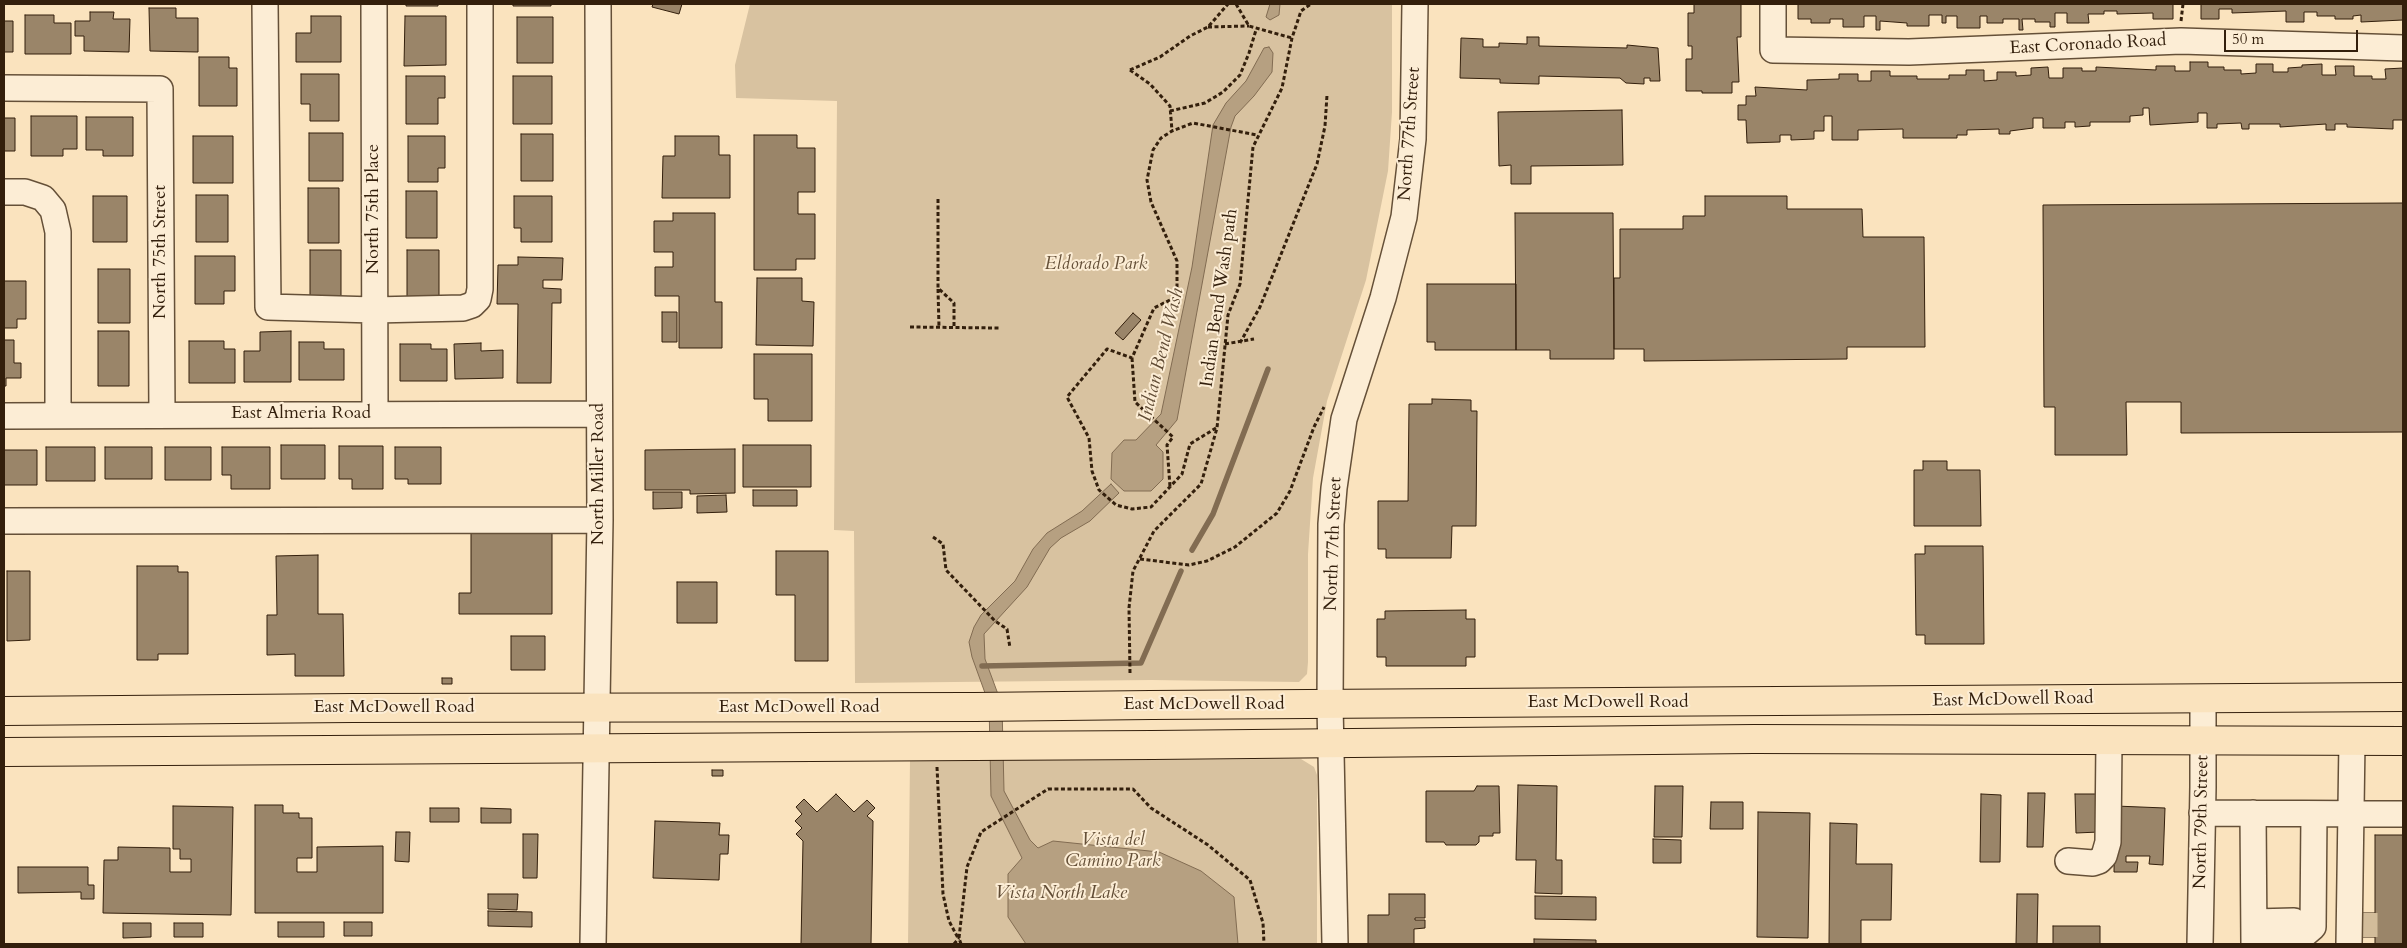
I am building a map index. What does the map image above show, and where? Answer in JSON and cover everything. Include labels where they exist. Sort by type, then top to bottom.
[{"type":"main road","name":"East McDowell Road","points":[[4,711],[1330,705],[2403,697]]},
{"type":"main road","name":"East McDowell Road","points":[[4,752],[1152,745],[1754,739],[2403,741]]},
{"type":"street","points":[[264,4],[268,307],[374,310],[463,308],[472,305],[478,299],[480,289],[480,4]]},
{"type":"street","name":"North 75th Place","points":[[374,4],[375,414]]},
{"type":"street","name":"North Miller Road","points":[[593,944],[600,520],[598,414],[598,4]]},
{"type":"street","name":"North 77th Street","points":[[1335,944],[1330,705],[1331,524],[1334,488],[1344,419],[1383,298],[1404,217],[1413,139],[1415,4]]},
{"type":"street","name":"East Coronado Road","points":[[1773,4],[1773,50],[1909,52],[2181,41],[2403,48]]},
{"type":"street","name":"North 75th Street","points":[[4,88],[160,88],[162,415]]},
{"type":"street","points":[[4,192],[25,192],[43,198],[54,210],[58,232],[58,415]]},
{"type":"street","name":"East Almeria Road","points":[[4,416],[598,414]]},
{"type":"street","points":[[4,521],[600,520]]},
{"type":"street","name":"North 79th Street","points":[[2200,944],[2204,741],[2203,699]]},
{"type":"street","points":[[2068,861],[2093,863],[2099,861],[2104,856],[2108,842],[2109,741]]},
{"type":"street","points":[[2352,741],[2349,894],[2359,935]]},
{"type":"street","points":[[2202,812],[2403,814]]},
{"type":"street","points":[[2252,813],[2254,935],[2299,939],[2314,927],[2314,814]]},
{"type":"street","points":[[2349,894],[2359,935]]},
{"type":"path","points":[[1172,131],[1170,106],[1150,84],[1130,70],[1160,57],[1190,36],[1208,27],[1228,4]]},
{"type":"path","points":[[1236,4],[1249,26],[1256,30],[1290,38]]},
{"type":"path","name":"Indian Bend Wash path","points":[[1130,671],[1129,608],[1133,571],[1154,531],[1202,484],[1217,428],[1228,316],[1240,284],[1253,147],[1257,135],[1282,88],[1290,38],[1301,11],[1311,4]]},
{"type":"path","points":[[2181,25],[2182,4]]},
{"type":"path","points":[[1208,27],[1249,26]]},
{"type":"path","points":[[1170,111],[1205,103],[1223,92],[1240,75],[1250,53],[1256,30]]},
{"type":"path","points":[[1240,343],[1260,307],[1317,164],[1324,126],[1326,95]]},
{"type":"path","points":[[1170,487],[1167,445],[1173,437],[1135,402],[1132,358],[1154,308],[1174,298],[1177,289],[1176,256],[1150,202],[1147,180],[1153,150],[1161,138],[1172,131],[1193,123],[1257,135]]},
{"type":"path","points":[[938,199],[939,327]]},
{"type":"path","points":[[938,288],[954,303],[954,327]]},
{"type":"path","points":[[910,327],[999,328]]},
{"type":"path","points":[[1225,344],[1240,343],[1254,339]]},
{"type":"path","points":[[1132,358],[1107,349],[1067,397],[1089,438],[1092,471],[1099,490],[1116,505],[1132,509],[1150,507],[1182,474],[1190,444],[1217,428]]},
{"type":"path","points":[[1140,559],[1189,565],[1208,561],[1235,547],[1277,513],[1290,491],[1314,427],[1325,406],[1329,407]]},
{"type":"path","points":[[933,537],[943,544],[946,570],[995,621],[1007,629],[1010,648]]},
{"type":"path","points":[[937,764],[943,894],[949,921],[959,938]]},
{"type":"path","points":[[960,944],[959,938],[967,866],[981,832],[1000,818],[1048,789],[1133,788],[1151,808],[1208,845],[1250,880],[1263,923],[1264,944]]},
{"type":"path","points":[[954,944],[959,938]]},
{"type":"green space","name":"Eldorado Park","points":[[750,4],[1392,4],[1392,112],[1388,171],[1366,280],[1327,401],[1313,478],[1308,554],[1308,662],[1307,674],[1299,682],[1152,680],[855,683],[854,531],[834,530],[837,101],[736,98],[735,65]]},
{"type":"green space","name":"Vista del Camino Park","points":[[1301,759],[1314,767],[1317,775],[1317,944],[908,944],[910,760]]},
{"type":"water","points":[[1270,4],[1280,4],[1279,15],[1270,20],[1266,17]]},
{"type":"water","points":[[1269,47],[1273,53],[1272,72],[1254,96],[1235,116],[1231,127],[1177,420],[1156,445],[1163,452],[1163,479],[1151,491],[1124,491],[1111,479],[1112,453],[1124,440],[1136,440],[1161,414],[1192,267],[1213,125],[1226,103],[1246,81],[1264,48]]},
{"type":"water","name":"Vista North Lake","points":[[1111,484],[1119,493],[1090,521],[1061,538],[1050,548],[1027,587],[984,634],[985,659],[1002,705],[1004,791],[1030,840],[1038,848],[1053,841],[1159,852],[1201,871],[1234,897],[1238,944],[1026,944],[1008,917],[1008,874],[1022,858],[991,796],[989,704],[972,657],[969,642],[974,627],[981,615],[1015,581],[1033,549],[1047,533],[1082,511]]},
{"type":"building","points":[[406,4],[438,4],[438,6],[406,6]]},
{"type":"building","points":[[513,4],[551,4],[551,6],[513,6]]},
{"type":"building","points":[[653,4],[682,4],[679,14],[652,7]]},
{"type":"building","points":[[1694,4],[1741,4],[1741,37],[1737,37],[1739,82],[1732,82],[1732,93],[1686,91],[1686,59],[1692,59],[1692,46],[1688,46],[1688,13],[1694,13]]},
{"type":"building","points":[[1798,4],[2173,4],[2173,19],[2153,19],[2153,13],[2117,14],[2117,11],[2104,11],[2104,14],[2088,14],[2089,23],[2067,23],[2067,13],[2055,13],[2055,27],[2050,27],[2050,22],[2035,22],[2035,19],[2022,19],[2023,30],[2019,30],[2019,19],[2003,19],[2003,23],[1987,23],[1987,16],[1980,16],[1980,28],[1957,28],[1957,16],[1946,16],[1946,23],[1942,23],[1942,15],[1929,15],[1929,26],[1907,26],[1907,23],[1880,21],[1880,30],[1876,30],[1876,16],[1864,16],[1864,27],[1843,27],[1843,19],[1830,19],[1830,23],[1811,23],[1811,19],[1798,19]]},
{"type":"building","points":[[2201,4],[2403,4],[2403,20],[2361,22],[2361,15],[2353,16],[2353,19],[2335,19],[2335,16],[2317,16],[2317,12],[2304,12],[2304,22],[2286,22],[2286,11],[2232,13],[2232,9],[2219,9],[2219,19],[2201,19]]},
{"type":"building","points":[[149,8],[176,8],[176,18],[198,18],[198,52],[150,51]]},
{"type":"building","points":[[90,12],[114,12],[113,19],[130,19],[129,52],[84,51],[84,36],[75,36],[75,21],[90,21]]},
{"type":"building","points":[[25,15],[54,15],[54,23],[71,23],[71,54],[25,54]]},
{"type":"building","points":[[311,16],[341,16],[341,62],[296,62],[296,33],[311,33]]},
{"type":"building","points":[[405,16],[446,16],[446,65],[404,66]]},
{"type":"building","points":[[517,17],[553,17],[553,63],[517,63]]},
{"type":"building","points":[[4,21],[13,21],[13,52],[4,52]]},
{"type":"building","points":[[1527,37],[1539,37],[1539,46],[1627,48],[1627,45],[1658,48],[1660,81],[1650,81],[1650,78],[1644,78],[1644,84],[1626,83],[1620,78],[1539,76],[1539,84],[1500,83],[1500,79],[1460,78],[1461,38],[1483,39],[1483,47],[1499,47],[1499,43],[1527,44]]},
{"type":"building","points":[[199,57],[229,57],[229,68],[237,68],[237,106],[199,106]]},
{"type":"building","points":[[2190,62],[2208,62],[2208,67],[2224,67],[2224,70],[2241,70],[2241,74],[2256,73],[2256,64],[2273,64],[2273,72],[2288,72],[2288,68],[2322,64],[2322,75],[2336,75],[2335,66],[2354,66],[2354,76],[2372,76],[2372,79],[2386,79],[2385,69],[2403,68],[2403,120],[2393,120],[2393,129],[2347,127],[2347,124],[2335,124],[2335,130],[2326,130],[2326,124],[2280,127],[2280,124],[2249,124],[2249,129],[2242,129],[2241,123],[2217,124],[2217,128],[2207,128],[2207,113],[2198,113],[2198,122],[2150,125],[2149,108],[2143,108],[2143,115],[2130,116],[2130,122],[2090,122],[2090,126],[2075,127],[2075,122],[2065,122],[2065,128],[2043,128],[2043,118],[2033,118],[2033,128],[2010,131],[2010,134],[1999,134],[1999,129],[1967,130],[1967,135],[1957,135],[1957,138],[1903,138],[1903,129],[1858,130],[1858,140],[1832,140],[1832,116],[1824,116],[1824,131],[1814,131],[1814,139],[1791,140],[1791,135],[1780,135],[1780,142],[1747,143],[1746,120],[1738,120],[1738,105],[1746,105],[1746,96],[1756,96],[1755,87],[1807,90],[1807,80],[1839,79],[1839,74],[1858,74],[1858,81],[1871,81],[1871,71],[1890,71],[1890,76],[1917,76],[1917,79],[1949,79],[1949,75],[1966,75],[1966,70],[1984,70],[1984,81],[1997,80],[1997,72],[2016,72],[2016,76],[2031,75],[2031,68],[2048,67],[2049,78],[2063,78],[2063,68],[2082,68],[2082,71],[2096,71],[2096,67],[2156,70],[2156,66],[2175,66],[2175,71],[2190,71]]},
{"type":"building","points":[[301,74],[339,74],[339,121],[310,121],[310,104],[301,104]]},
{"type":"building","points":[[406,76],[445,76],[445,98],[438,98],[438,124],[406,124]]},
{"type":"building","points":[[513,76],[552,76],[552,124],[513,124]]},
{"type":"building","points":[[1622,110],[1623,165],[1531,166],[1531,184],[1511,184],[1511,165],[1499,166],[1498,112]]},
{"type":"building","points":[[31,116],[77,116],[77,149],[63,149],[63,156],[31,156]]},
{"type":"building","points":[[86,117],[133,117],[133,156],[103,156],[103,150],[86,150]]},
{"type":"building","points":[[4,118],[15,118],[15,151],[4,151]]},
{"type":"building","points":[[309,133],[343,133],[343,181],[309,181]]},
{"type":"building","points":[[521,134],[553,134],[553,181],[521,181]]},
{"type":"building","points":[[754,135],[797,135],[797,148],[815,148],[815,192],[798,192],[798,214],[815,214],[815,259],[796,259],[796,270],[754,270]]},
{"type":"building","points":[[193,136],[233,136],[233,183],[193,183]]},
{"type":"building","points":[[408,136],[445,136],[445,168],[438,168],[438,182],[408,182]]},
{"type":"building","points":[[675,136],[719,136],[719,155],[730,155],[730,198],[662,198],[663,156],[675,156]]},
{"type":"building","points":[[308,188],[339,188],[339,243],[308,243]]},
{"type":"building","points":[[406,191],[437,191],[437,238],[406,238]]},
{"type":"building","points":[[196,195],[228,195],[228,242],[196,242]]},
{"type":"building","points":[[93,196],[127,196],[127,242],[93,242]]},
{"type":"building","points":[[514,196],[552,196],[552,242],[521,242],[521,228],[514,228]]},
{"type":"building","points":[[1705,196],[1787,196],[1787,209],[1862,209],[1863,237],[1924,237],[1925,347],[1847,347],[1847,359],[1644,361],[1644,349],[1614,349],[1614,278],[1620,278],[1620,229],[1683,229],[1683,216],[1705,216]]},
{"type":"building","points":[[2403,203],[2403,432],[2181,433],[2181,402],[2126,402],[2127,455],[2055,455],[2055,407],[2044,407],[2043,205]]},
{"type":"building","points":[[673,213],[715,213],[715,302],[722,302],[722,348],[679,348],[679,296],[655,296],[655,267],[673,267],[673,252],[654,252],[654,221],[673,221]]},
{"type":"building","points":[[1515,213],[1613,213],[1614,359],[1550,359],[1550,350],[1516,350]]},
{"type":"building","points":[[310,250],[341,250],[341,296],[310,296]]},
{"type":"building","points":[[407,250],[439,250],[439,297],[407,297]]},
{"type":"building","points":[[195,256],[235,256],[235,291],[224,291],[224,304],[195,304]]},
{"type":"building","points":[[518,257],[563,258],[562,280],[543,280],[543,288],[561,289],[561,303],[552,303],[551,383],[517,383],[518,304],[497,304],[498,265],[518,265]]},
{"type":"building","points":[[98,269],[130,269],[130,323],[98,323]]},
{"type":"building","points":[[757,278],[802,278],[802,301],[814,302],[813,346],[756,345]]},
{"type":"building","points":[[4,281],[26,281],[26,319],[17,319],[17,328],[4,328]]},
{"type":"building","points":[[1427,284],[1516,284],[1516,350],[1435,350],[1435,342],[1427,342]]},
{"type":"building","points":[[662,312],[677,312],[677,342],[662,342]]},
{"type":"building","points":[[1133,313],[1141,320],[1123,340],[1115,333]]},
{"type":"building","points":[[98,331],[129,331],[129,386],[98,386]]},
{"type":"building","points":[[291,331],[291,382],[244,382],[244,351],[260,351],[260,332]]},
{"type":"building","points":[[4,340],[14,340],[14,363],[21,363],[21,378],[6,378],[6,386],[4,386]]},
{"type":"building","points":[[189,341],[224,341],[224,349],[235,349],[235,383],[189,383]]},
{"type":"building","points":[[299,342],[324,342],[324,349],[344,349],[344,380],[299,380]]},
{"type":"building","points":[[481,343],[481,351],[503,350],[503,378],[455,379],[454,344]]},
{"type":"building","points":[[400,344],[431,344],[431,349],[447,349],[447,381],[400,381]]},
{"type":"building","points":[[754,354],[812,354],[812,421],[768,421],[768,399],[754,399]]},
{"type":"building","points":[[1432,399],[1471,400],[1471,411],[1477,411],[1476,526],[1452,526],[1451,558],[1386,558],[1386,549],[1378,549],[1378,501],[1408,501],[1409,404],[1432,404]]},
{"type":"building","points":[[281,445],[325,445],[325,479],[281,479]]},
{"type":"building","points":[[743,445],[811,445],[811,487],[743,487]]},
{"type":"building","points":[[339,446],[383,446],[383,489],[352,489],[352,479],[339,479]]},
{"type":"building","points":[[46,447],[95,447],[95,481],[46,481]]},
{"type":"building","points":[[105,447],[152,447],[152,479],[105,479]]},
{"type":"building","points":[[165,447],[211,447],[211,480],[165,480]]},
{"type":"building","points":[[222,447],[270,447],[270,489],[231,489],[231,475],[222,475]]},
{"type":"building","points":[[395,447],[441,447],[441,484],[408,484],[408,479],[395,479]]},
{"type":"building","points":[[735,449],[735,493],[690,494],[690,490],[645,490],[645,450]]},
{"type":"building","points":[[4,450],[37,450],[37,485],[4,485]]},
{"type":"building","points":[[1923,461],[1947,461],[1947,470],[1980,470],[1981,526],[1914,526],[1914,470],[1923,470]]},
{"type":"building","points":[[753,490],[797,490],[797,506],[753,506]]},
{"type":"building","points":[[653,492],[682,492],[682,508],[653,509]]},
{"type":"building","points":[[726,495],[727,512],[697,513],[697,496]]},
{"type":"building","points":[[471,530],[552,530],[552,614],[459,614],[459,593],[471,593]]},
{"type":"building","points":[[1925,546],[1983,546],[1984,644],[1925,644],[1925,635],[1916,635],[1915,554],[1925,554]]},
{"type":"building","points":[[776,551],[828,551],[828,661],[795,661],[795,595],[776,595]]},
{"type":"building","points":[[318,555],[318,614],[343,614],[344,676],[295,676],[295,654],[267,655],[267,615],[277,615],[276,556]]},
{"type":"building","points":[[137,566],[178,566],[178,572],[188,572],[188,654],[158,654],[158,660],[137,660]]},
{"type":"building","points":[[7,571],[30,571],[30,640],[7,641]]},
{"type":"building","points":[[677,582],[717,582],[717,623],[677,623]]},
{"type":"building","points":[[1466,610],[1466,619],[1475,619],[1475,657],[1466,657],[1466,666],[1386,666],[1386,657],[1377,657],[1377,619],[1385,619],[1385,611]]},
{"type":"building","points":[[511,636],[545,636],[545,670],[511,670]]},
{"type":"building","points":[[442,678],[452,678],[452,684],[442,684]]},
{"type":"building","points":[[712,770],[723,770],[723,776],[712,776]]},
{"type":"building","points":[[1518,785],[1557,786],[1556,860],[1562,860],[1562,894],[1535,893],[1536,860],[1516,860]]},
{"type":"building","points":[[1477,786],[1499,786],[1500,833],[1493,833],[1493,836],[1479,836],[1479,842],[1476,845],[1446,845],[1444,842],[1426,842],[1426,791],[1474,791]]},
{"type":"building","points":[[1655,786],[1683,786],[1682,837],[1654,837]]},
{"type":"building","points":[[2028,793],[2045,793],[2043,847],[2027,847]]},
{"type":"building","points":[[836,794],[854,812],[867,800],[875,808],[867,816],[873,821],[871,944],[801,944],[803,841],[796,834],[802,828],[795,821],[802,814],[796,807],[804,799],[817,812]]},
{"type":"building","points":[[1981,794],[2001,795],[2000,862],[1980,862]]},
{"type":"building","points":[[2075,794],[2105,794],[2099,832],[2076,833]]},
{"type":"building","points":[[1711,802],[1743,802],[1743,829],[1710,829]]},
{"type":"building","points":[[255,805],[283,805],[283,813],[299,813],[299,818],[312,818],[312,858],[297,858],[297,872],[317,872],[317,847],[383,846],[383,913],[255,913]]},
{"type":"building","points":[[173,806],[233,807],[231,915],[103,913],[104,860],[118,860],[118,847],[170,848],[170,872],[191,872],[191,859],[180,859],[180,849],[173,849]]},
{"type":"building","points":[[2115,806],[2165,808],[2163,865],[2149,864],[2150,856],[2126,856],[2126,862],[2138,862],[2137,872],[2114,872]]},
{"type":"building","points":[[430,808],[459,808],[459,822],[430,822]]},
{"type":"building","points":[[481,808],[511,809],[511,823],[481,823]]},
{"type":"building","points":[[1758,812],[1810,813],[1808,938],[1757,937]]},
{"type":"building","points":[[655,821],[720,823],[719,835],[729,835],[728,854],[720,854],[719,880],[653,878]]},
{"type":"building","points":[[1830,823],[1857,824],[1856,864],[1892,864],[1891,920],[1861,920],[1861,944],[1829,944]]},
{"type":"building","points":[[396,832],[410,832],[409,862],[395,861]]},
{"type":"building","points":[[523,834],[538,834],[537,878],[523,878]]},
{"type":"building","points":[[2375,835],[2403,835],[2403,944],[2375,944]]},
{"type":"building","points":[[1653,839],[1681,840],[1681,863],[1653,863]]},
{"type":"building","points":[[18,867],[88,867],[88,885],[94,885],[94,899],[81,899],[81,892],[18,893]]},
{"type":"building","points":[[488,894],[518,894],[517,910],[488,909]]},
{"type":"building","points":[[1389,894],[1425,894],[1425,918],[1415,918],[1415,920],[1425,920],[1425,928],[1414,929],[1414,944],[1368,944],[1368,915],[1389,915]]},
{"type":"building","points":[[2017,894],[2038,894],[2037,944],[2016,944]]},
{"type":"building","points":[[1535,896],[1596,897],[1596,920],[1535,919]]},
{"type":"building","points":[[488,911],[532,912],[532,927],[488,926]]},
{"type":"building","points":[[2355,913],[2375,913],[2375,937],[2355,937]]},
{"type":"building","points":[[278,922],[324,922],[324,937],[278,937]]},
{"type":"building","points":[[344,922],[372,922],[372,936],[344,936]]},
{"type":"building","points":[[123,923],[151,923],[151,937],[123,938]]},
{"type":"building","points":[[174,923],[203,923],[203,937],[174,937]]},
{"type":"building","points":[[2053,926],[2100,926],[2100,944],[2053,944]]},
{"type":"building","points":[[1534,939],[1596,940],[1596,944],[1534,944]]},
{"type":"waterway","points":[[1192,550],[1213,514],[1268,369]]},
{"type":"waterway","points":[[982,666],[1141,663],[1181,571]]},
{"type":"tunnel","points":[[2365,913],[2365,937]]},
{"type":"water label","name":"Indian Bend Wash","points":[[1162,355]]}]
